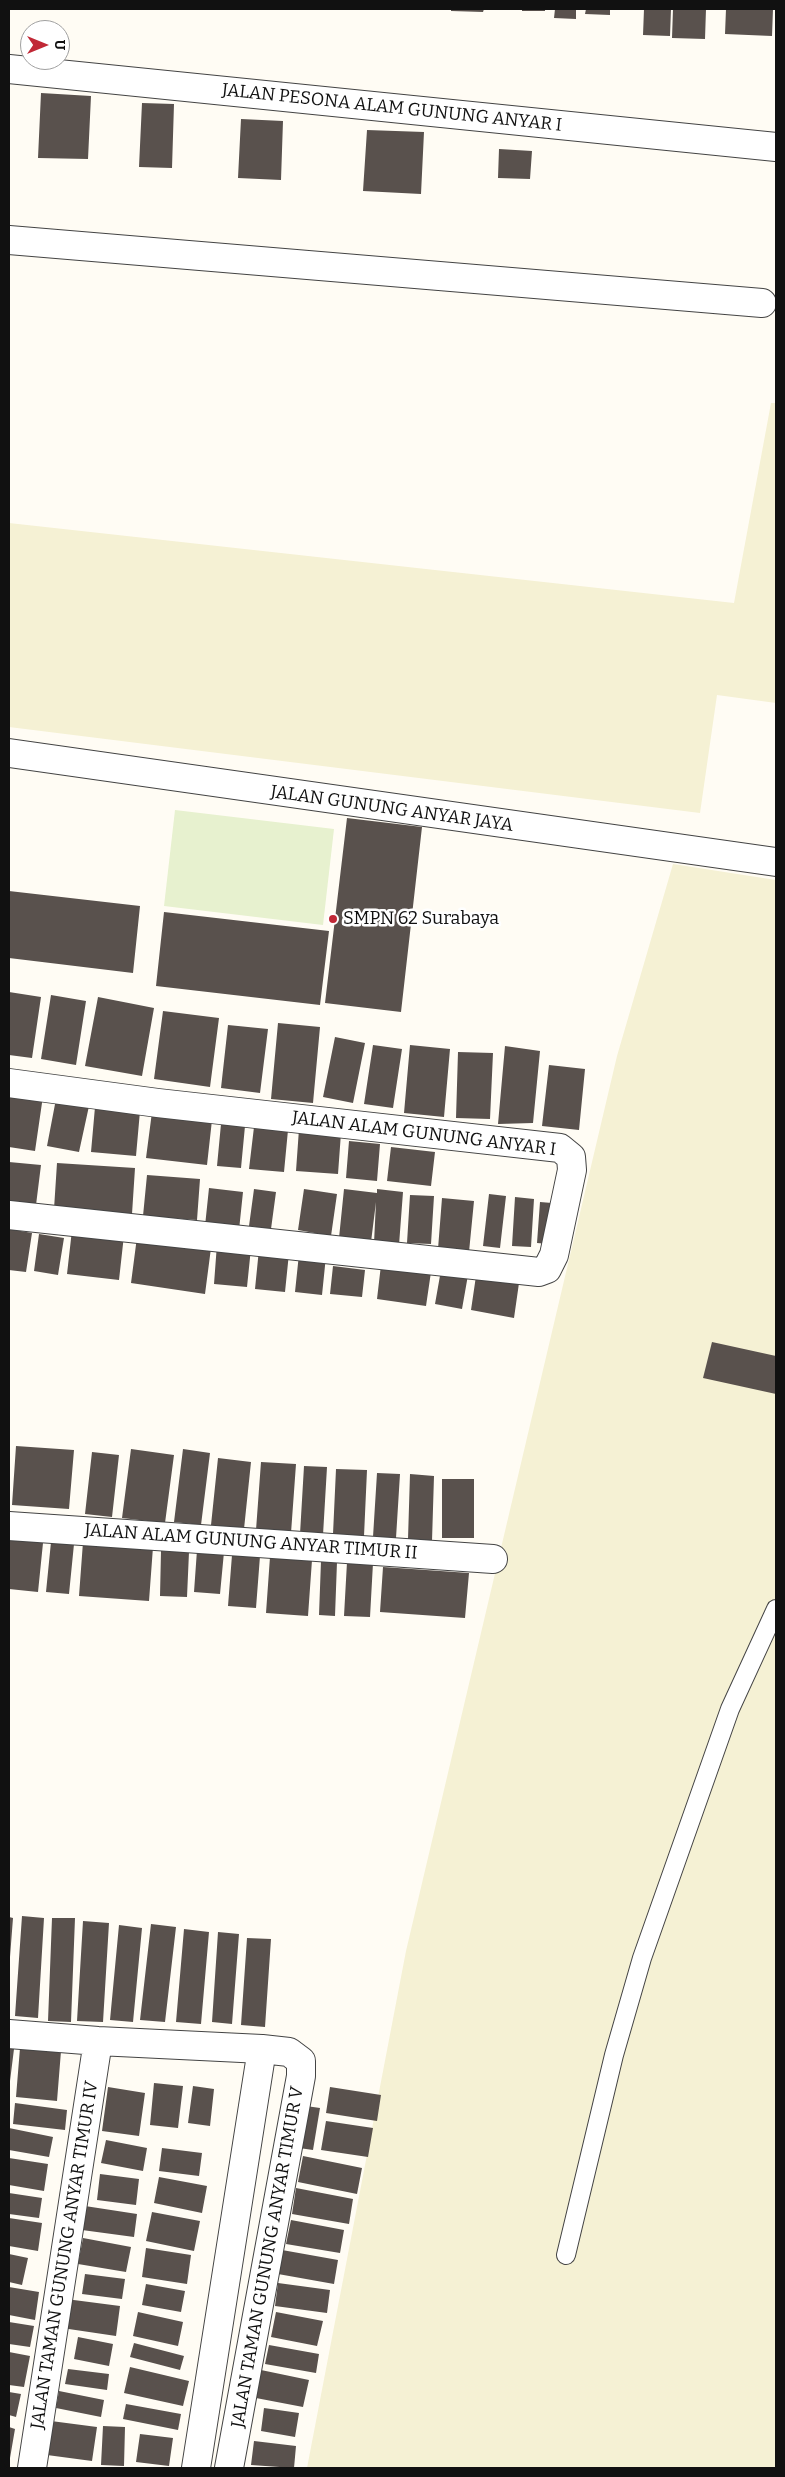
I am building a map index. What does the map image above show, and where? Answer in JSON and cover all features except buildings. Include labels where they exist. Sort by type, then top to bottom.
[{"type":"street","name":"JALAN PESONA ALAM GUNUNG ANYAR I","points":[[9,69],[776,147]]},
{"type":"street","points":[[9,240],[762,303]]},
{"type":"street","name":"JALAN GUNUNG ANYAR JAYA","points":[[9,753],[776,862]]},
{"type":"street","name":"JALAN ALAM GUNUNG ANYAR I","points":[[9,1082],[158,1103],[560,1148],[571,1156],[572,1170],[554,1255],[547,1269],[539,1272],[9,1215]]},
{"type":"street","name":"JALAN ALAM GUNUNG ANYAR TIMUR II","points":[[9,1526],[493,1559]]},
{"type":"street","points":[[9,2034],[98,2041],[262,2049]]},
{"type":"street","name":"JALAN TAMAN GUNUNG ANYAR TIMUR IV","points":[[32,2468],[98,2041]]},
{"type":"street","name":"JALAN TAMAN GUNUNG ANYAR TIMUR V","points":[[196,2468],[262,2049],[289,2052],[301,2061],[301,2076],[229,2468]]},
{"type":"lane","points":[[566,2255],[614,2055],[642,1958],[730,1709],[776,1609]]},
{"type":"shaded area","points":[[771,403],[776,403],[776,703],[717,695],[700,813],[9,727],[9,523],[734,603]]},
{"type":"shaded area","points":[[673,864],[776,880],[776,2468],[307,2468],[406,1951],[617,1056]]},
{"type":"green space","points":[[175,810],[334,829],[323,925],[164,906]]},
{"type":"place","name":"SMPN 62 Surabaya","points":[[333,919]]}]
